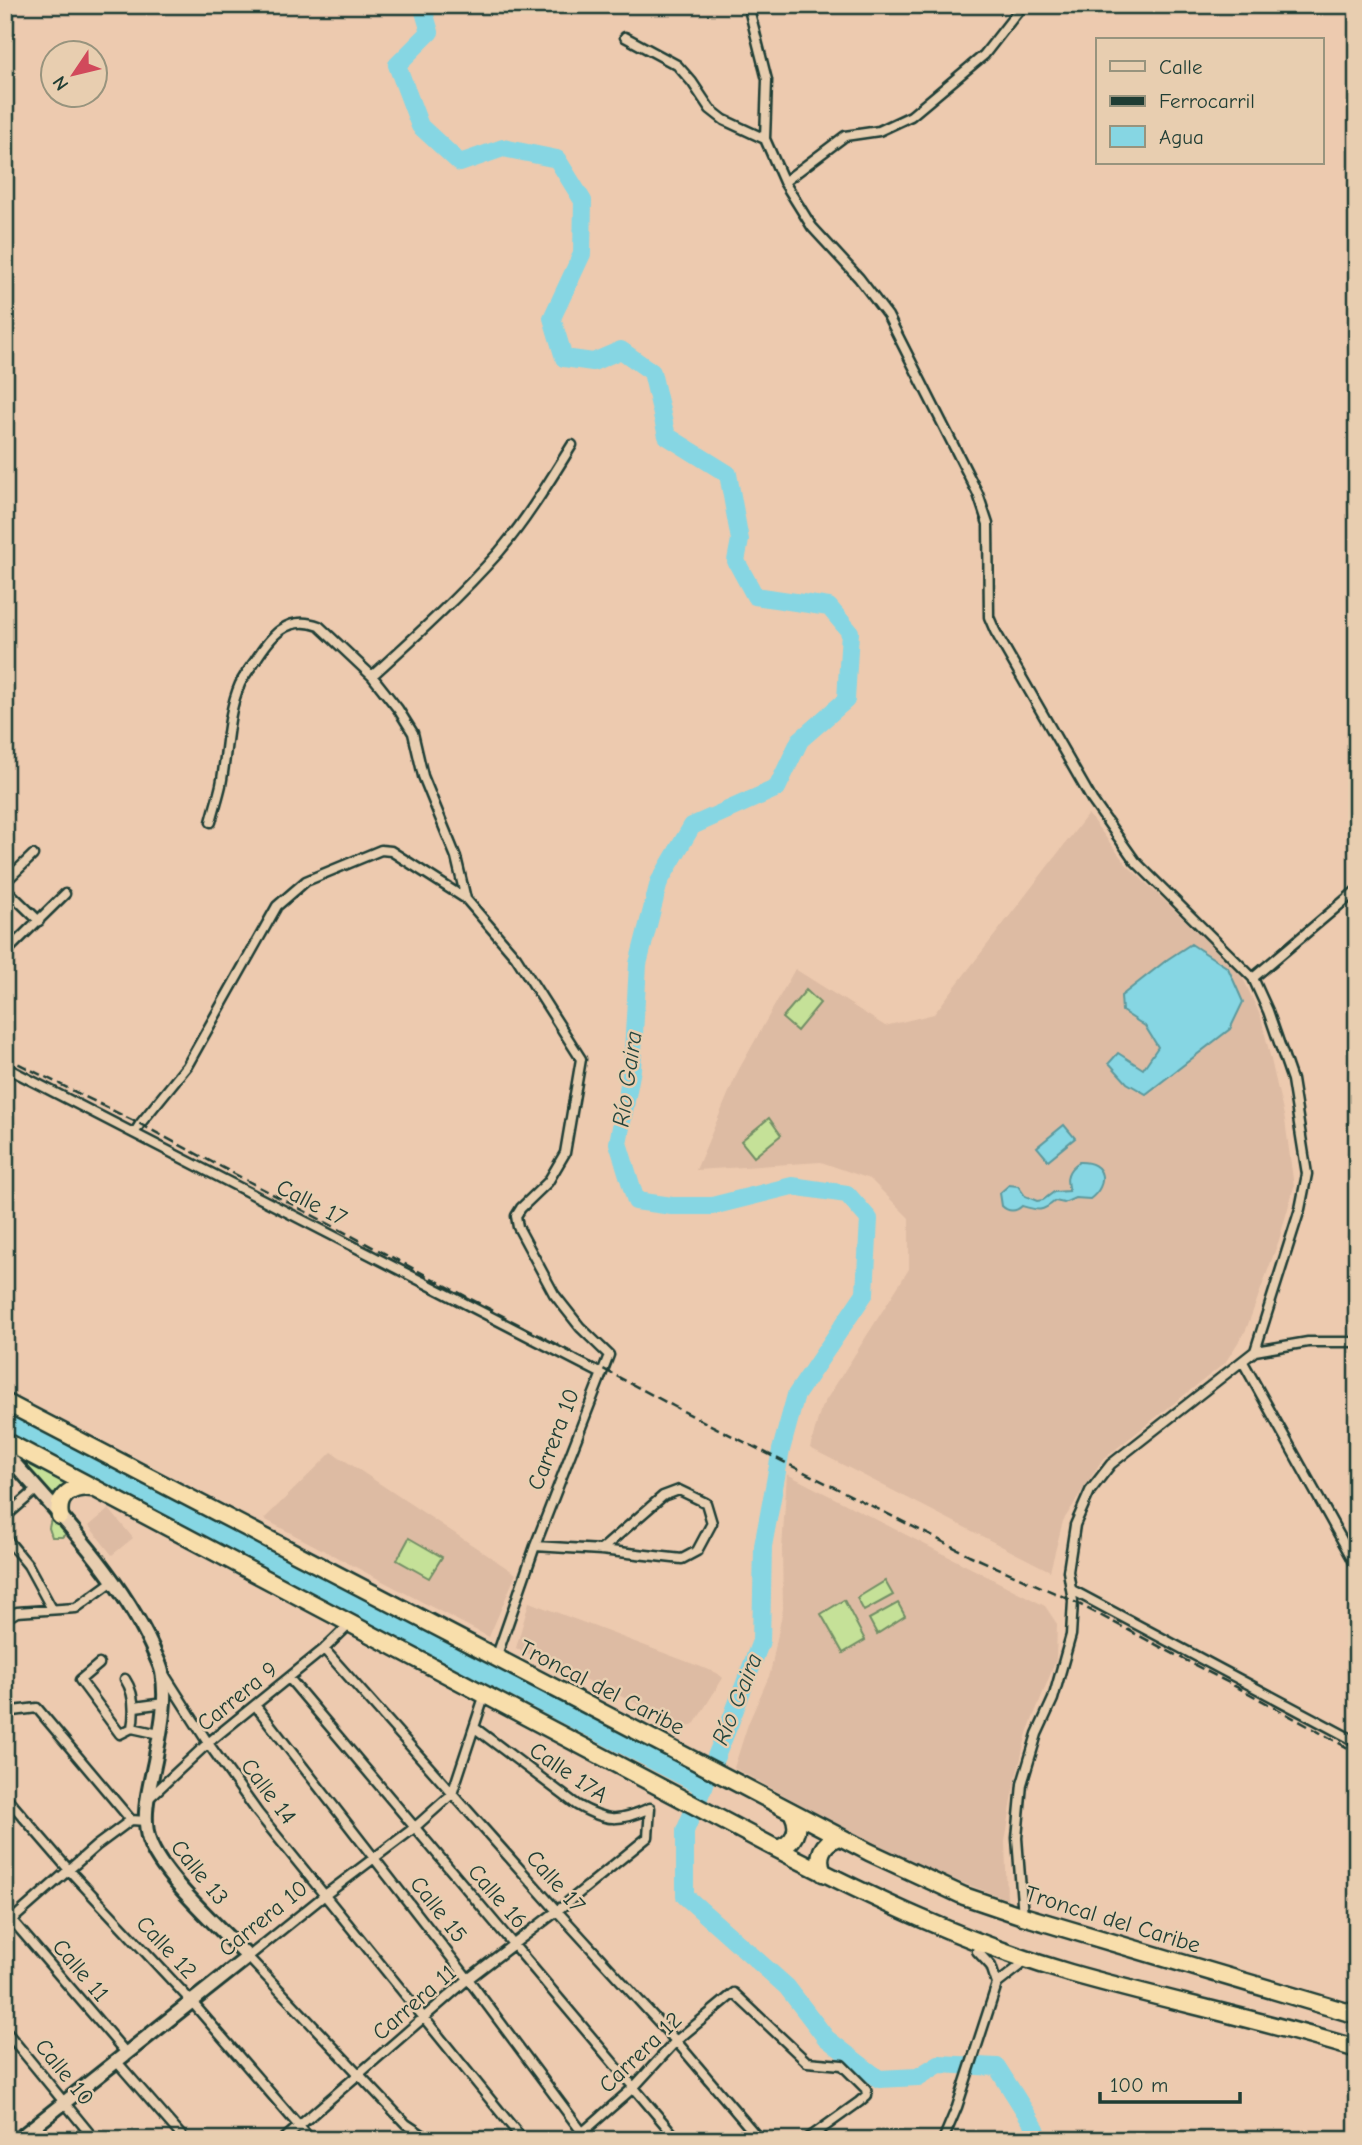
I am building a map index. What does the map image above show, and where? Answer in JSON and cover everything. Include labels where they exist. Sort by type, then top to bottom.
[{"type":"highway","name":"Troncal del Caribe","points":[[5,1402],[793,1814],[964,1895],[1023,1916],[1357,2015]]},
{"type":"highway","points":[[5,1441],[931,1930],[977,1951],[1020,1966],[1073,1980],[1127,1988]]},
{"type":"highway","points":[[60,1516],[60,1503],[68,1492],[81,1486],[95,1488]]},
{"type":"highway","points":[[778,1849],[789,1844],[796,1833],[793,1814]]},
{"type":"highway","points":[[823,1872],[821,1854],[827,1843],[839,1837]]},
{"type":"highway","points":[[886,1905],[1056,1968],[1357,2049]]},
{"type":"main road","name":"Calle 14","points":[[5,1453],[113,1581],[139,1620],[162,1671]]},
{"type":"main road","name":"Calle 13","points":[[162,1671],[164,1703],[148,1799],[146,1821],[149,1840],[166,1870],[248,1957]]},
{"type":"main road","name":"Carrera 10","points":[[17,2140],[248,1957]]},
{"type":"street","points":[[748,5],[767,80],[765,139],[784,182],[812,227],[859,278],[888,316],[978,494],[988,524],[989,617],[995,631],[1092,800],[1135,860],[1253,978],[1268,1011],[1292,1080],[1307,1174],[1300,1209],[1255,1351],[1111,1464],[1090,1491],[1075,1525],[1068,1571],[1072,1590],[1071,1635],[1053,1699],[1037,1734],[1022,1784],[1017,1838],[1023,1916]]},
{"type":"street","points":[[784,182],[845,136],[879,131],[911,116],[984,55],[1023,5]]},
{"type":"street","points":[[625,37],[677,65],[710,109],[724,120],[765,139]]},
{"type":"street","points":[[372,677],[499,551],[537,500],[572,445]]},
{"type":"street","points":[[211,822],[240,685],[270,637],[290,624],[311,623],[319,626],[372,677],[413,733],[423,776],[456,857],[466,900]]},
{"type":"street","points":[[135,1132],[187,1066],[277,906],[306,881],[381,850],[390,851],[466,900]]},
{"type":"street","points":[[5,882],[33,855]]},
{"type":"street","points":[[5,888],[39,921]]},
{"type":"street","points":[[1253,978],[1357,890]]},
{"type":"street","points":[[5,953],[65,894]]},
{"type":"street","name":"Carrera 10","points":[[466,900],[516,957],[580,1059],[565,1153],[548,1182],[516,1216],[518,1227],[554,1294],[580,1327],[608,1355],[535,1546],[496,1658]]},
{"type":"street","name":"Calle 17","points":[[5,1067],[600,1373]]},
{"type":"street","points":[[1255,1351],[1308,1342],[1357,1342]]},
{"type":"street","points":[[1244,1362],[1357,1567]]},
{"type":"street","points":[[5,1517],[37,1489]]},
{"type":"street","points":[[535,1546],[682,1559],[697,1551],[712,1523],[706,1503],[679,1490],[663,1496],[601,1550]]},
{"type":"street","points":[[5,1537],[28,1565],[51,1609]]},
{"type":"street","points":[[7,1615],[25,1610],[76,1608],[113,1581]]},
{"type":"street","points":[[1072,1590],[1357,1742]]},
{"type":"street","name":"Carrera 9","points":[[148,1799],[208,1743],[324,1649],[351,1623]]},
{"type":"street","name":"Calle 17","points":[[324,1649],[676,2041],[760,2140]]},
{"type":"street","points":[[99,1664],[80,1680],[120,1734],[132,1728],[159,1734]]},
{"type":"street","name":"Calle 14","points":[[162,1671],[208,1743],[258,1813],[523,2140]]},
{"type":"street","name":"Calle 16","points":[[289,1678],[678,2140]]},
{"type":"street","points":[[125,1679],[135,1707],[132,1728]]},
{"type":"street","name":"Carrera 10","points":[[248,1957],[414,1828],[452,1794],[485,1694]]},
{"type":"street","points":[[135,1707],[164,1703]]},
{"type":"street","name":"Calle 15","points":[[255,1705],[586,2136]]},
{"type":"street","points":[[5,1712],[37,1708],[131,1820]]},
{"type":"street","name":"Calle 17A","points":[[475,1728],[594,1815],[607,1820],[650,1808]]},
{"type":"street","name":"Calle 12","points":[[5,1796],[69,1870],[191,2001],[311,2140]]},
{"type":"street","name":"Carrera 11","points":[[283,2140],[468,1979],[645,1840],[648,1837],[650,1808]]},
{"type":"street","points":[[9,1923],[131,1820],[146,1821]]},
{"type":"street","name":"Calle 11","points":[[5,1912],[9,1923],[122,2058],[185,2140]]},
{"type":"street","points":[[977,1951],[991,1966],[997,1984]]},
{"type":"street","name":"Calle 13","points":[[248,1957],[406,2123],[430,2140]]},
{"type":"street","points":[[943,2140],[957,2107],[997,1984],[1020,1966]]},
{"type":"street","name":"Carrera 12","points":[[574,2140],[586,2136],[676,2041],[734,1993],[807,2062],[842,2065],[867,2092],[859,2102],[806,2140]]},
{"type":"street","name":"Calle 10","points":[[5,2029],[95,2140]]},
{"type":"shaded area","points":[[1088,814],[1126,864],[1241,974],[1261,1017],[1285,1120],[1294,1187],[1279,1240],[1246,1330],[1225,1363],[1102,1460],[1063,1521],[1050,1571],[810,1448],[821,1408],[909,1269],[909,1218],[870,1179],[821,1162],[696,1170],[738,1071],[795,969],[885,1026],[934,1014]]},
{"type":"shaded area","points":[[332,1452],[516,1574],[489,1637],[264,1519]]},
{"type":"shaded area","points":[[787,1474],[1045,1606],[1057,1624],[1056,1660],[1027,1733],[1015,1782],[1005,1842],[1007,1899],[911,1864],[734,1768],[748,1724],[770,1674],[783,1609],[782,1549]]},
{"type":"shaded area","points":[[109,1509],[133,1538],[112,1555],[89,1526]]},
{"type":"shaded area","points":[[529,1602],[717,1673],[723,1678],[695,1723],[688,1727],[516,1648]]},
{"type":"green space","points":[[806,990],[820,1003],[797,1031],[782,1018]]},
{"type":"green space","points":[[769,1118],[781,1135],[754,1157],[741,1141]]},
{"type":"green space","points":[[14,1448],[76,1481],[54,1504]]},
{"type":"green space","points":[[51,1519],[57,1519],[66,1534],[52,1537],[49,1528]]},
{"type":"green space","points":[[409,1538],[442,1557],[429,1578],[397,1560]]},
{"type":"green space","points":[[885,1581],[893,1595],[864,1611],[857,1598]]},
{"type":"green space","points":[[844,1600],[865,1640],[843,1653],[821,1614]]},
{"type":"green space","points":[[898,1603],[905,1616],[877,1634],[869,1619]]},
{"type":"water","points":[[1191,944],[1228,968],[1243,1002],[1230,1029],[1146,1094],[1127,1083],[1109,1063],[1118,1053],[1143,1069],[1158,1047],[1145,1026],[1122,1011],[1121,996]]},
{"type":"water","points":[[1064,1125],[1075,1138],[1048,1160],[1037,1147]]},
{"type":"water","points":[[1079,1162],[1095,1165],[1102,1175],[1100,1187],[1090,1199],[1075,1198],[1064,1203],[1055,1201],[1040,1210],[1022,1206],[1012,1210],[1002,1206],[1000,1193],[1009,1185],[1018,1186],[1025,1196],[1037,1201],[1054,1192],[1069,1191],[1068,1175]]},
{"type":"waterway","name":"Río Gaira","points":[[422,5],[430,32],[397,65],[420,126],[460,163],[503,148],[557,159],[583,201],[582,254],[552,318],[564,358],[593,362],[621,350],[652,372],[667,436],[728,474],[740,540],[736,561],[755,596],[829,607],[850,632],[846,700],[800,740],[777,788],[692,826],[659,882],[638,964],[632,1069],[618,1143],[636,1201],[672,1206],[712,1206],[792,1186],[847,1194],[869,1219],[865,1293],[796,1395],[781,1450],[763,1546],[761,1641],[685,1831],[685,1896],[787,1987],[826,2038],[879,2079],[918,2077],[939,2064],[997,2067],[1036,2129],[1040,2140]]},
{"type":"waterway","points":[[5,1423],[704,1787],[707,1778]]},
{"type":"railway","points":[[5,1057],[140,1124],[677,1408],[969,1555],[1073,1601],[1357,1753]]}]
